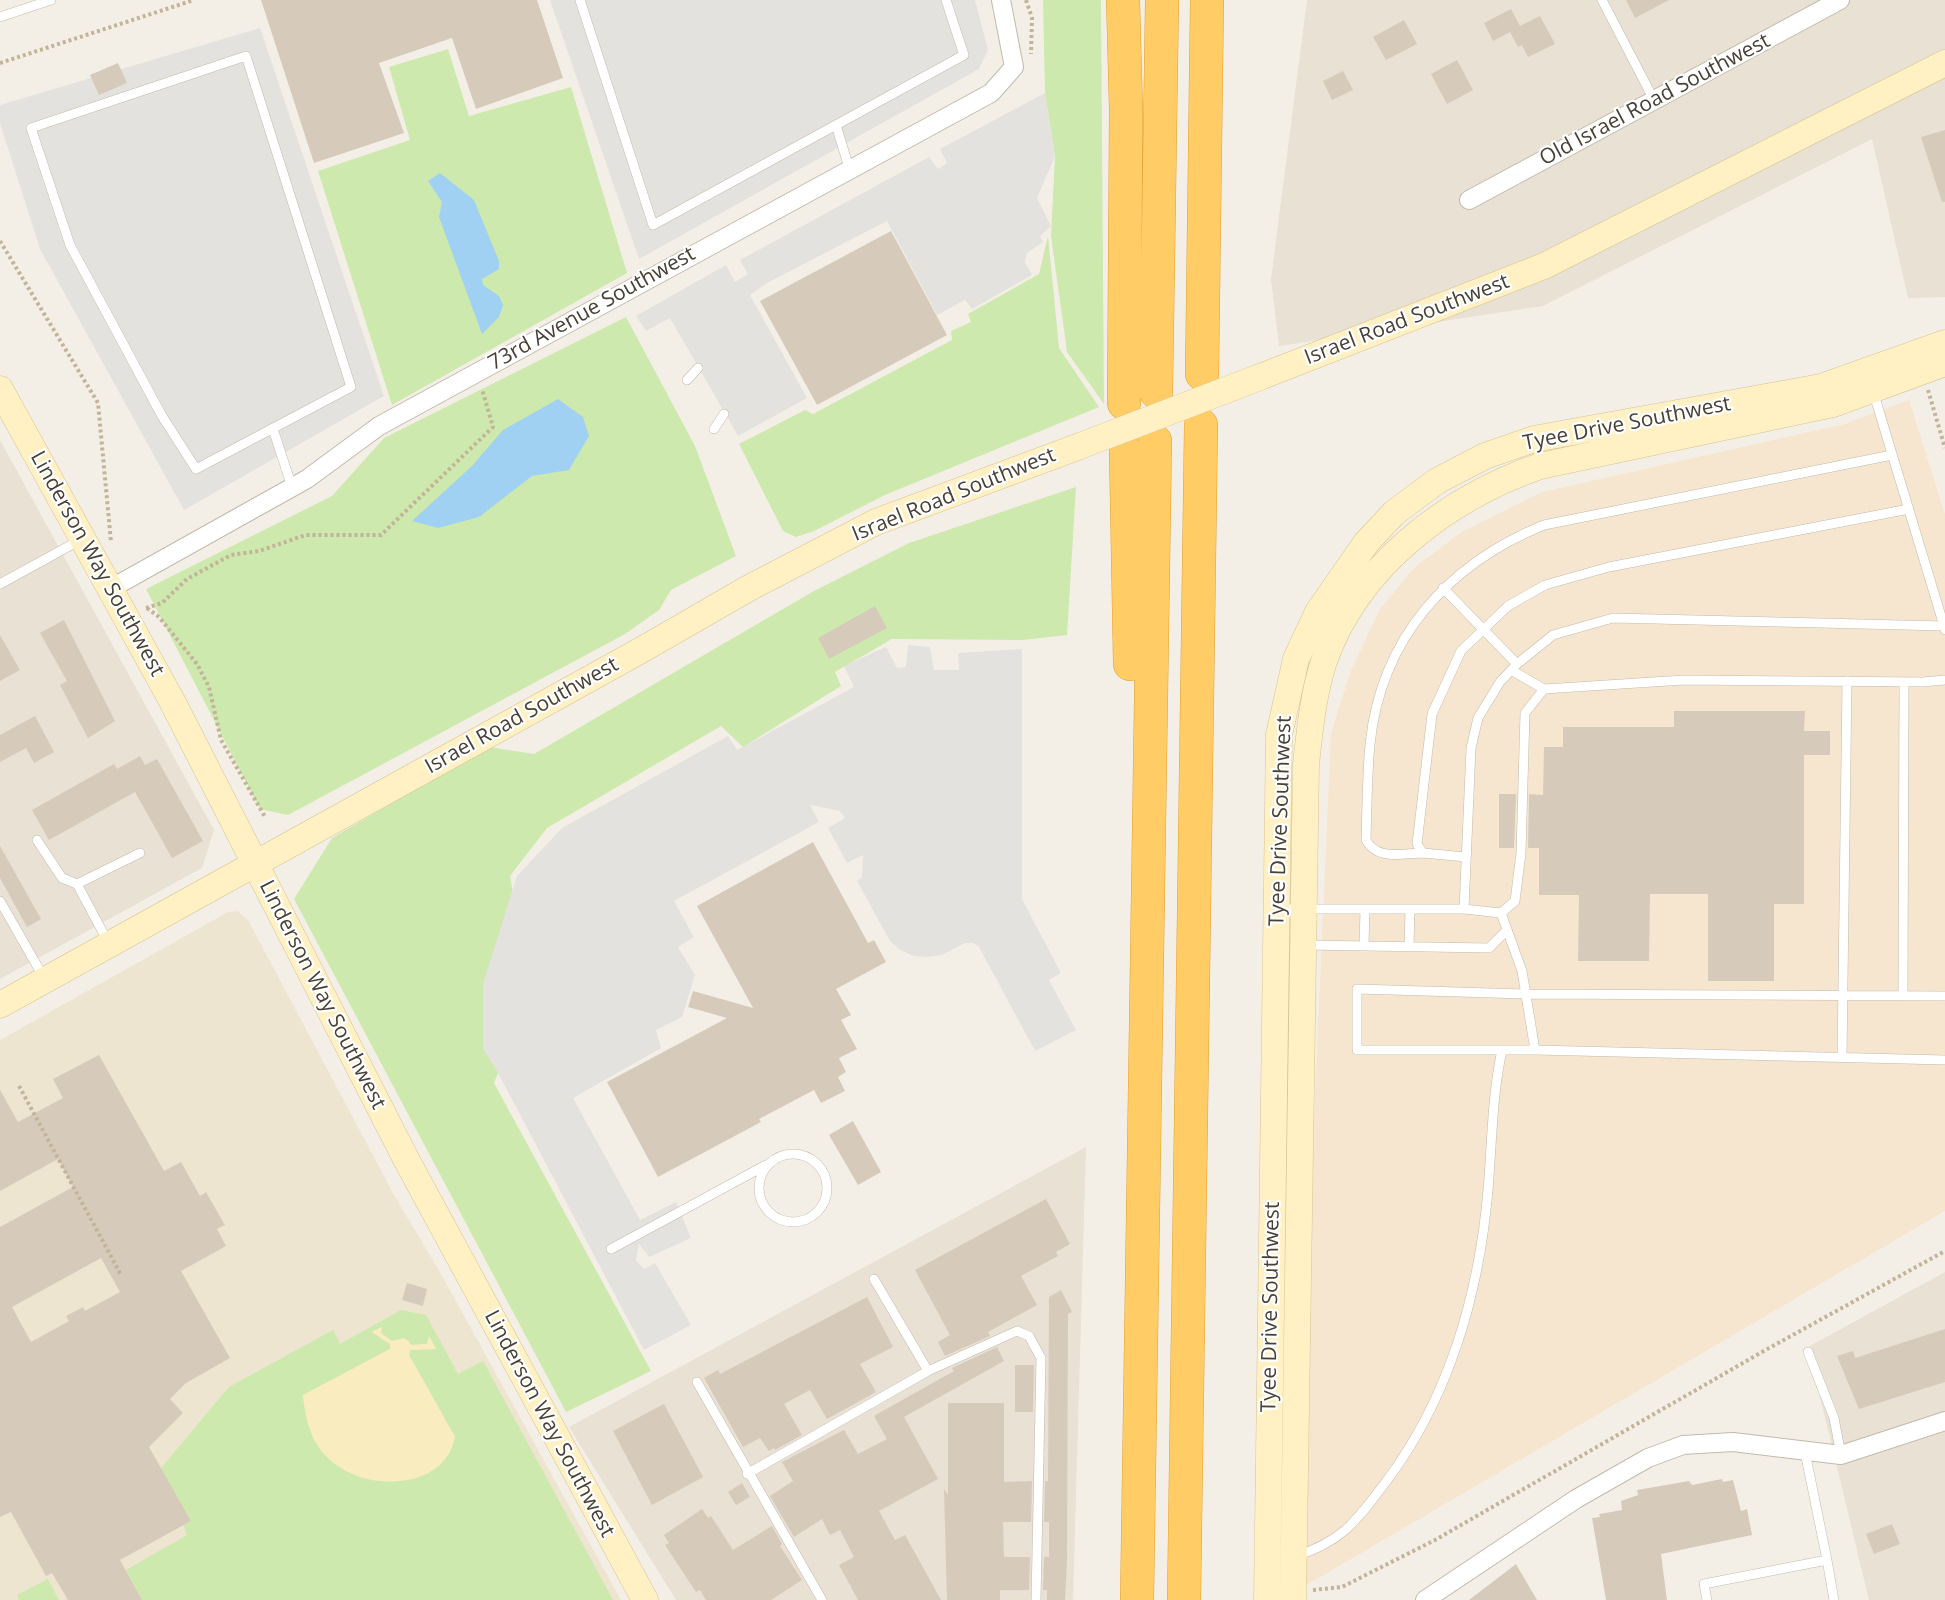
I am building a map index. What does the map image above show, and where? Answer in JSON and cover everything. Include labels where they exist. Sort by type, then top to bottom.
[{"type":"highway","points":[[1123,0],[1126,109],[1124,403]]},
{"type":"highway","points":[[1156,392],[1162,0]]},
{"type":"highway","points":[[1202,374],[1207,0]]},
{"type":"highway","points":[[1203,328],[1230,0]]},
{"type":"highway","points":[[1184,1600],[1201,425]]},
{"type":"highway","points":[[1137,1600],[1144,1100],[1136,1020],[1131,917],[1140,447]]},
{"type":"street","name":"73rd Avenue Southwest","points":[[110,589],[292,487],[379,426],[991,93],[1014,67],[1001,0]]},
{"type":"street","name":"Old Israel Road Southwest","points":[[1469,200],[1840,0]]},
{"type":"street","name":"Israel Road Southwest","points":[[0,1005],[645,648],[749,588],[876,522],[1080,446],[1544,266],[1945,63]]},
{"type":"street","name":"Tyee Drive Southwest","points":[[1267,1600],[1280,1558],[1290,945],[1304,909],[1306,764],[1312,705],[1325,660],[1343,622],[1365,590],[1396,553],[1431,522],[1500,480],[1540,466],[1833,404],[1870,381],[1945,344]]},
{"type":"street","name":"Tyee Drive Southwest","points":[[1290,945],[1277,909],[1280,735],[1296,659],[1318,612],[1340,578],[1366,543],[1394,513],[1437,481],[1485,456],[1534,439],[1934,368]]},
{"type":"street","name":"Linderson Way Southwest","points":[[0,389],[172,701],[410,1166],[645,1600]]},
{"type":"street","points":[[1425,1600],[1576,1499],[1648,1458],[1683,1445],[1733,1442],[1841,1455],[1945,1421]]},
{"type":"street","name":"Tyee Drive Southwest","points":[[1280,1558],[1293,1596]]},
{"type":"lane","points":[[0,17],[51,0]]},
{"type":"lane","points":[[580,0],[653,225],[964,55],[946,0]]},
{"type":"lane","points":[[1602,0],[1654,100]]},
{"type":"lane","points":[[246,56],[351,387],[273,429],[196,469],[162,416],[70,245],[31,128],[246,56]]},
{"type":"lane","points":[[836,125],[850,171]]},
{"type":"lane","points":[[687,380],[698,368]]},
{"type":"lane","points":[[1464,909],[1470,748],[1478,718],[1514,667],[1553,635],[1613,618],[1944,628],[1870,381]]},
{"type":"lane","points":[[714,429],[724,414]]},
{"type":"lane","points":[[273,429],[292,487]]},
{"type":"lane","points":[[1466,856],[1423,853],[1380,854],[1371,849],[1366,840],[1370,744],[1377,706],[1391,661],[1415,622],[1443,588],[1469,566],[1509,539],[1544,525],[1892,455]]},
{"type":"lane","points":[[1423,853],[1417,844],[1432,714],[1461,651],[1482,628],[1508,606],[1545,585],[1609,567],[1909,509]]},
{"type":"lane","points":[[0,584],[82,538]]},
{"type":"lane","points":[[1443,588],[1482,628],[1514,667],[1544,689],[1684,680],[1904,682],[1945,680]]},
{"type":"lane","points":[[1842,1057],[1847,681]]},
{"type":"lane","points":[[1903,996],[1904,682]]},
{"type":"lane","points":[[1277,909],[1464,909],[1501,913],[1515,901],[1521,853],[1525,712],[1544,689]]},
{"type":"lane","points":[[37,840],[62,878],[77,884],[109,944]]},
{"type":"lane","points":[[77,884],[140,853]]},
{"type":"lane","points":[[0,901],[45,980]]},
{"type":"lane","points":[[1364,946],[1365,909]]},
{"type":"lane","points":[[1409,946],[1410,909]]},
{"type":"lane","points":[[1501,913],[1521,971],[1535,1050]]},
{"type":"lane","points":[[1290,945],[1489,948],[1506,931]]},
{"type":"lane","points":[[1945,996],[1525,994],[1357,989],[1357,1050],[1535,1050],[1945,1060]]},
{"type":"lane","points":[[1280,1558],[1324,1548],[1361,1515],[1395,1470],[1412,1442],[1452,1360],[1464,1327],[1483,1232],[1496,1081],[1502,1050]]},
{"type":"lane","points":[[611,1249],[782,1155],[794,1153],[817,1163],[826,1176],[828,1191],[820,1210],[801,1222],[784,1222],[769,1213],[762,1203],[758,1188],[761,1175],[768,1164]]},
{"type":"lane","points":[[874,1279],[928,1371]]},
{"type":"lane","points":[[747,1474],[928,1371],[1017,1331],[1029,1336],[1041,1358],[1036,1600]]},
{"type":"lane","points":[[1808,1352],[1834,1418],[1841,1455]]},
{"type":"lane","points":[[697,1382],[747,1474],[807,1569],[822,1600]]},
{"type":"lane","points":[[1805,1452],[1834,1600]]},
{"type":"lane","points":[[1707,1600],[1704,1584],[1827,1560]]},
{"type":"path","points":[[0,63],[194,0]]},
{"type":"path","points":[[1026,0],[1032,26],[1029,64]]},
{"type":"path","points":[[0,241],[98,403],[111,546]]},
{"type":"path","points":[[1934,368],[1945,448]]},
{"type":"path","points":[[266,817],[221,740],[209,687],[197,664],[159,618],[146,608],[162,603],[187,579],[231,555],[259,551],[306,535],[381,535],[492,427],[481,387]]},
{"type":"path","points":[[19,1086],[121,1275]]},
{"type":"path","points":[[1293,1596],[1342,1587],[1435,1540],[1762,1352],[1945,1251]]},
{"type":"shaded area","points":[[550,0],[975,0],[988,50],[979,69],[639,259]]},
{"type":"shaded area","points":[[1307,0],[1945,0],[1945,297],[1908,298],[1872,139],[1543,306],[1279,346],[1271,279]]},
{"type":"shaded area","points":[[260,28],[384,396],[184,510],[40,249],[0,123],[0,105]]},
{"type":"shaded area","points":[[1045,93],[1055,156],[1037,198],[1051,226],[1040,236],[1043,242],[1027,253],[1025,262],[1032,275],[972,309],[965,300],[937,315],[887,221],[767,283],[750,295],[807,398],[738,436],[670,318],[646,331],[636,316],[726,265],[735,282],[748,274],[740,260],[929,157],[938,169],[947,163],[940,149]]},
{"type":"shaded area","points":[[1909,400],[1945,514],[1945,1211],[1293,1593],[1331,733],[1351,670],[1380,609],[1416,566],[1463,531],[1542,492],[1845,424]]},
{"type":"shaded area","points":[[0,440],[214,830],[202,868],[0,979]]},
{"type":"shaded area","points":[[908,645],[930,647],[934,670],[959,670],[958,653],[1022,649],[1022,899],[1061,973],[1049,980],[1076,1030],[1035,1051],[979,947],[973,943],[965,943],[942,955],[927,957],[914,956],[900,950],[890,941],[857,881],[862,877],[863,855],[847,863],[828,828],[845,818],[840,811],[810,805],[819,822],[674,901],[694,937],[678,947],[695,975],[682,1017],[656,1030],[661,1048],[573,1098],[640,1220],[676,1202],[691,1238],[649,1257],[639,1244],[636,1260],[644,1269],[655,1263],[691,1325],[644,1350],[496,1069],[483,1049],[483,984],[517,876],[562,828],[728,736],[737,750],[854,687],[844,666],[886,647],[897,668],[906,667]]},
{"type":"shaded area","points":[[238,911],[248,920],[394,1195],[437,1267],[621,1600],[0,1600],[0,1040],[228,912]]},
{"type":"shaded area","points":[[1086,1147],[1073,1600],[676,1600],[569,1427]]},
{"type":"shaded area","points":[[1945,1272],[1945,1600],[1869,1600],[1808,1347]]},
{"type":"green space","points":[[1043,0],[1101,0],[1104,404],[1067,352],[1051,236],[1055,156],[1045,93]]},
{"type":"green space","points":[[448,49],[469,116],[571,87],[627,273],[392,405],[318,171],[410,140],[389,67]]},
{"type":"green space","points":[[1048,236],[1059,348],[1099,407],[885,495],[814,531],[796,537],[783,531],[739,444],[805,410],[813,414],[952,340],[951,331],[971,322],[968,314],[1039,274]]},
{"type":"green space","points":[[626,317],[695,446],[736,556],[671,590],[659,610],[625,634],[288,815],[260,809],[146,589],[332,496],[384,438]]},
{"type":"green space","points":[[1076,487],[1067,635],[1023,640],[892,639],[835,672],[841,686],[743,747],[721,726],[547,828],[510,876],[515,905],[506,1054],[494,1083],[651,1371],[566,1412],[294,899],[332,838],[489,747],[534,754],[814,591],[909,543]]},
{"type":"green space","points":[[401,1310],[426,1315],[458,1374],[483,1361],[613,1600],[142,1600],[126,1570],[187,1535],[161,1468],[229,1387],[333,1330],[340,1344]],"holes":[[[382,1327],[381,1333],[392,1341],[408,1340],[411,1345],[427,1344],[429,1337],[436,1349],[410,1350],[409,1355],[455,1437],[434,1467],[419,1476],[403,1480],[372,1480],[356,1476],[329,1458],[319,1445],[312,1430],[303,1396],[390,1349],[390,1344],[372,1332]]]},
{"type":"green space","points":[[48,1579],[59,1600],[19,1600],[17,1595]]},
{"type":"sand","points":[[382,1327],[381,1333],[392,1341],[404,1338],[412,1345],[427,1344],[429,1336],[436,1349],[410,1350],[409,1355],[455,1437],[448,1456],[435,1469],[418,1478],[378,1481],[358,1476],[340,1467],[320,1449],[309,1427],[305,1411],[303,1395],[390,1349],[390,1344],[372,1332]]},
{"type":"water","points":[[440,173],[474,200],[499,261],[499,269],[482,279],[483,285],[499,296],[503,305],[499,317],[482,334],[439,217],[442,202],[428,181]]},
{"type":"water","points":[[558,399],[583,417],[589,436],[569,470],[532,476],[479,517],[438,528],[412,521],[472,466],[503,430]]},
{"type":"building","points":[[261,0],[537,0],[563,78],[476,109],[452,38],[379,63],[404,133],[314,163]]},
{"type":"building","points":[[1626,0],[1669,0],[1635,18]]},
{"type":"building","points":[[1511,9],[1520,26],[1540,16],[1555,44],[1528,57],[1522,45],[1518,47],[1510,32],[1493,41],[1484,23]]},
{"type":"building","points":[[1404,20],[1417,44],[1386,60],[1373,37]]},
{"type":"building","points":[[1457,60],[1473,90],[1447,104],[1431,74]]},
{"type":"building","points":[[118,63],[127,83],[99,95],[90,75]]},
{"type":"building","points":[[1343,71],[1353,90],[1332,100],[1323,81]]},
{"type":"building","points":[[1945,130],[1945,202],[1942,202],[1921,137]]},
{"type":"building","points":[[891,231],[947,335],[817,405],[760,301]]},
{"type":"building","points":[[875,606],[887,628],[829,659],[818,638]]},
{"type":"building","points":[[64,620],[115,721],[88,738],[60,685],[67,681],[40,633]]},
{"type":"building","points":[[0,635],[20,670],[0,681]]},
{"type":"building","points":[[1674,711],[1805,711],[1804,731],[1830,731],[1830,755],[1804,755],[1804,904],[1774,904],[1774,981],[1708,981],[1708,894],[1650,894],[1649,961],[1578,961],[1579,895],[1539,895],[1539,848],[1528,848],[1529,794],[1543,795],[1544,747],[1563,747],[1563,727],[1674,727]]},
{"type":"building","points":[[35,716],[54,752],[34,763],[26,748],[0,762],[0,735]]},
{"type":"building","points":[[140,756],[145,765],[157,759],[203,841],[172,858],[135,792],[49,840],[32,810],[114,764],[117,769]]},
{"type":"building","points":[[1499,794],[1516,794],[1514,848],[1499,848]]},
{"type":"building","points":[[813,842],[868,943],[874,940],[886,962],[836,989],[851,1015],[841,1020],[857,1049],[839,1058],[846,1072],[838,1077],[845,1091],[821,1103],[814,1090],[759,1119],[761,1122],[658,1177],[607,1082],[727,1018],[688,1007],[693,991],[753,1008],[697,906]]},
{"type":"building","points":[[0,846],[41,919],[27,927],[0,878]]},
{"type":"building","points":[[99,1055],[164,1171],[181,1162],[200,1196],[206,1192],[225,1225],[217,1229],[226,1246],[181,1271],[230,1358],[186,1383],[170,1399],[183,1413],[149,1447],[191,1521],[120,1560],[142,1600],[68,1600],[52,1573],[46,1576],[11,1512],[0,1517],[0,1227],[73,1187],[58,1159],[0,1191],[0,1090],[18,1122],[63,1098],[53,1079]],"holes":[[[101,1258],[120,1292],[85,1311],[83,1307],[66,1316],[69,1321],[31,1342],[12,1307]]]},
{"type":"building","points":[[853,1121],[881,1172],[858,1185],[829,1135]]},
{"type":"building","points":[[1046,1199],[1070,1244],[1056,1252],[1058,1256],[1021,1276],[1037,1305],[988,1332],[990,1336],[945,1356],[938,1342],[950,1335],[915,1270]]},
{"type":"building","points":[[407,1283],[427,1289],[423,1306],[402,1300]]},
{"type":"building","points":[[1061,1290],[1072,1312],[1068,1314],[1067,1562],[1065,1600],[1047,1600],[1047,1590],[1043,1590],[1044,1557],[1049,1557],[1049,1522],[1044,1522],[1045,1481],[1048,1481],[1049,1297]]},
{"type":"building","points":[[867,1297],[893,1347],[860,1364],[876,1392],[827,1419],[810,1390],[784,1404],[802,1435],[775,1450],[774,1448],[769,1451],[760,1438],[743,1447],[704,1378],[718,1370],[720,1374]]},
{"type":"building","points":[[1945,1329],[1945,1382],[1859,1409],[1837,1356],[1853,1351],[1855,1358]]},
{"type":"building","points":[[997,1347],[1004,1361],[904,1417],[938,1479],[879,1511],[895,1540],[905,1535],[941,1600],[858,1600],[839,1565],[854,1557],[840,1530],[830,1535],[822,1519],[794,1537],[770,1496],[793,1481],[782,1462],[844,1430],[858,1454],[887,1439],[874,1416],[954,1371],[952,1368]]},
{"type":"building","points":[[1015,1365],[1034,1365],[1033,1412],[1015,1412]]},
{"type":"building","points":[[948,1403],[1004,1403],[1004,1482],[1032,1481],[1031,1522],[1003,1522],[1004,1557],[1030,1557],[1029,1590],[1000,1590],[1000,1600],[947,1600],[944,1489],[948,1495]]},
{"type":"building","points":[[664,1404],[703,1477],[652,1505],[613,1431]]},
{"type":"building","points":[[1722,1479],[1723,1482],[1733,1480],[1741,1511],[1747,1509],[1752,1535],[1661,1554],[1667,1600],[1606,1600],[1592,1518],[1600,1517],[1599,1514],[1622,1510],[1621,1501],[1638,1495],[1637,1490],[1689,1481],[1692,1485]]},
{"type":"building","points":[[742,1483],[750,1497],[736,1505],[728,1492]]},
{"type":"building","points":[[702,1509],[708,1518],[711,1516],[733,1550],[772,1526],[782,1544],[780,1546],[802,1580],[771,1600],[706,1600],[700,1590],[696,1592],[665,1545],[669,1543],[664,1535]]},
{"type":"building","points":[[1892,1524],[1900,1544],[1874,1554],[1866,1534]]},
{"type":"building","points":[[1516,1564],[1537,1600],[1469,1600]]}]
